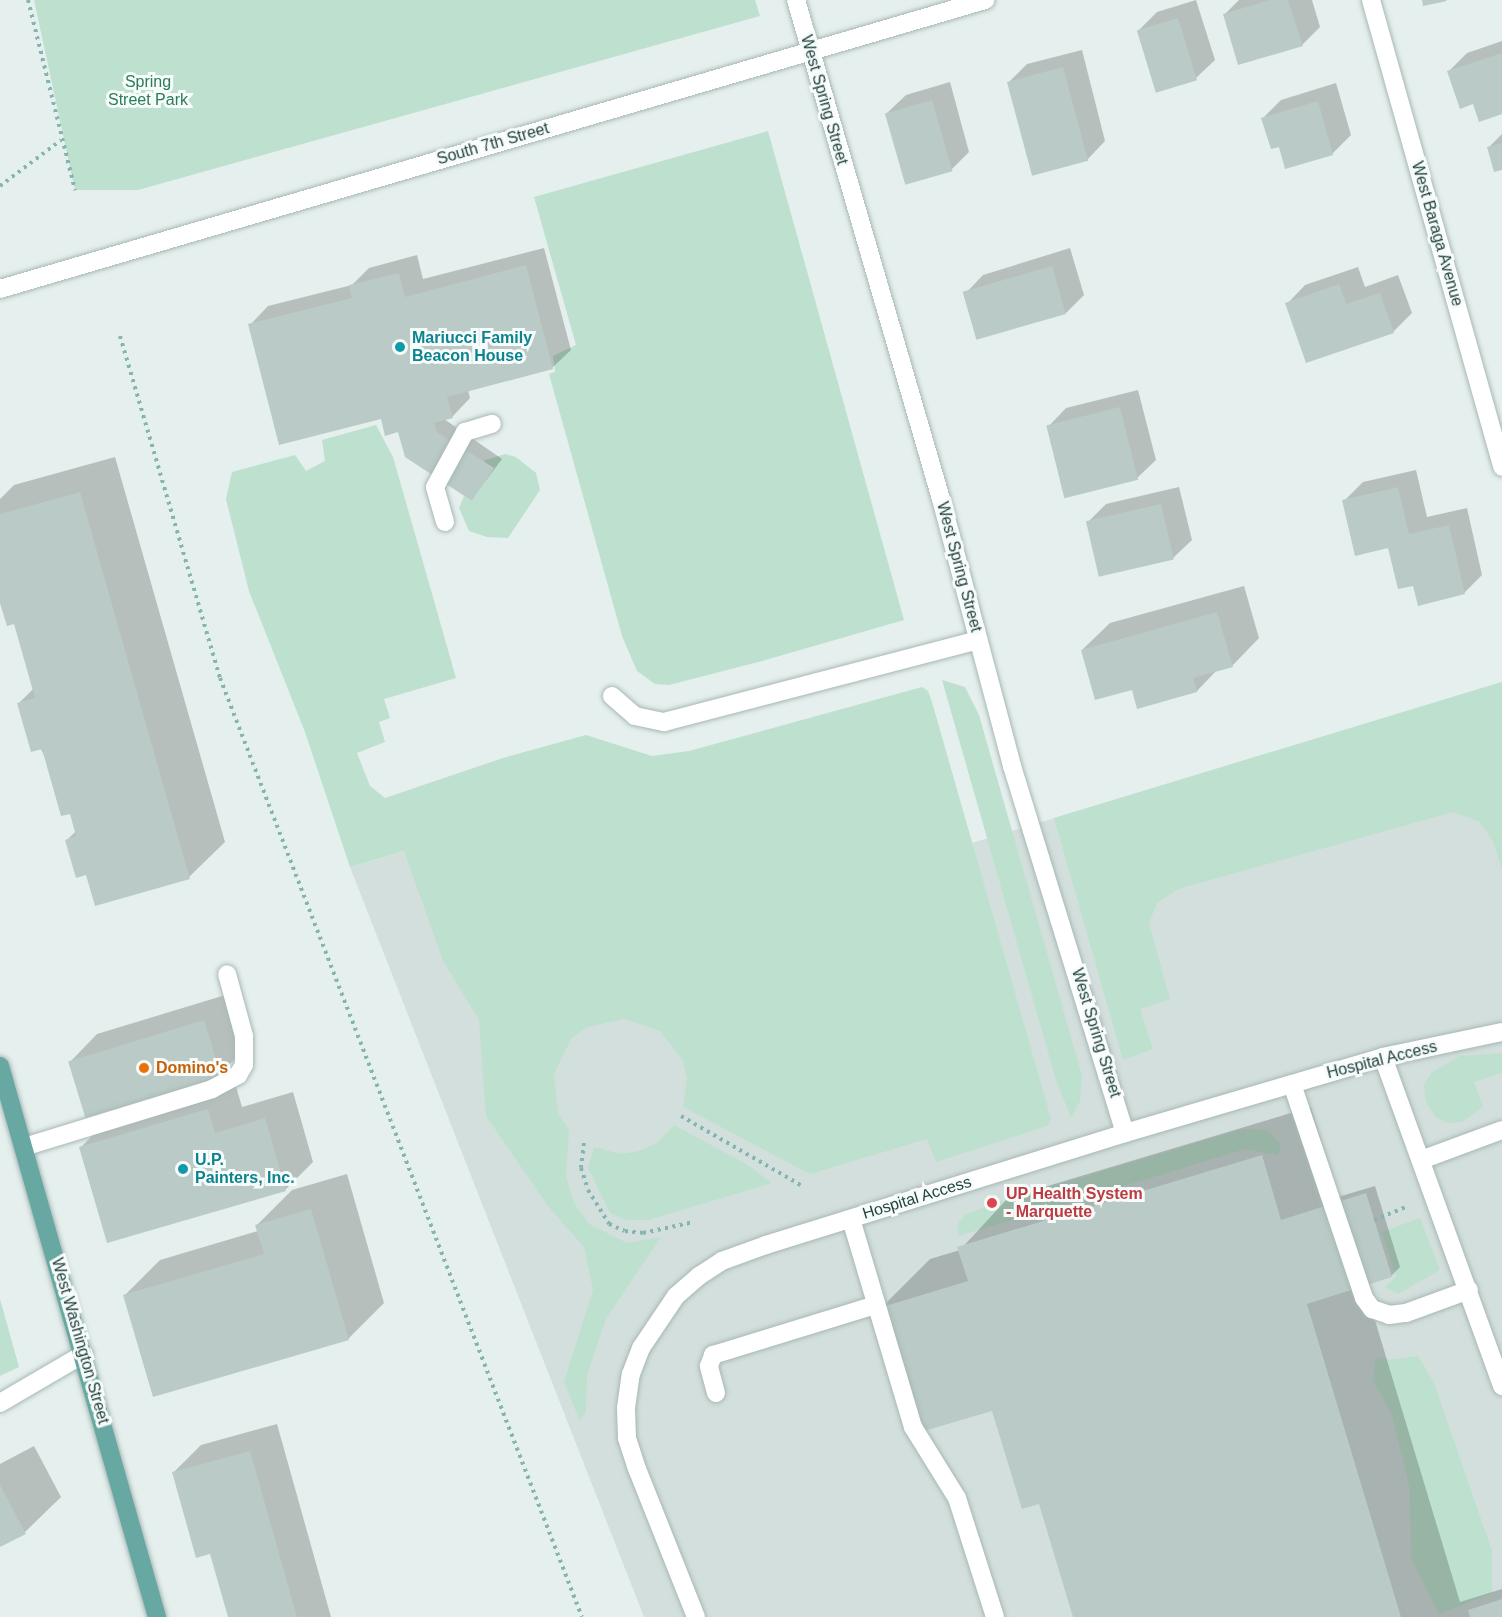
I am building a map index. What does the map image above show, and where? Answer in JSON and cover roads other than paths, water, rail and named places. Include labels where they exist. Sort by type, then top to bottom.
[{"type":"main road","name":"West Washington Street","points":[[0,1066],[84,1354],[157,1617]]},
{"type":"street","name":"West Spring Street","points":[[796,0],[979,640],[1012,766],[1125,1133]]},
{"type":"street","name":"South 7th Street","points":[[0,289],[985,0]]},
{"type":"street","name":"West Baraga Avenue","points":[[1371,0],[1502,467]]},
{"type":"street","points":[[445,522],[435,486],[465,432],[492,423]]},
{"type":"street","points":[[612,696],[635,716],[664,722],[979,640]]},
{"type":"street","points":[[24,1147],[212,1089],[238,1075],[244,1065],[244,1036],[226,974]]},
{"type":"street","name":"Hospital Access","points":[[696,1617],[627,1438],[631,1374],[658,1321],[676,1296],[699,1276],[722,1261],[1125,1133],[1383,1057],[1502,1032]]},
{"type":"street","points":[[1383,1057],[1502,1386]]},
{"type":"street","points":[[1292,1084],[1364,1298],[1372,1309],[1389,1315],[1406,1313],[1469,1290]]},
{"type":"street","points":[[1421,1160],[1502,1130]]},
{"type":"street","points":[[851,1219],[913,1427],[957,1498],[995,1617]]},
{"type":"street","points":[[716,1393],[709,1366],[713,1355],[876,1305]]},
{"type":"street","points":[[0,1403],[84,1354]]},
{"type":"place","name":"Mariucci Family Beacon House","points":[[400,347]]},
{"type":"place","name":"Domino's","points":[[144,1068]]},
{"type":"place","name":"U.P. Painters, Inc.","points":[[183,1169]]},
{"type":"place","name":"UP Health System - Marquette","points":[[992,1203]]},
{"type":"park label","name":"Spring Street Park","points":[[148,91]]}]
